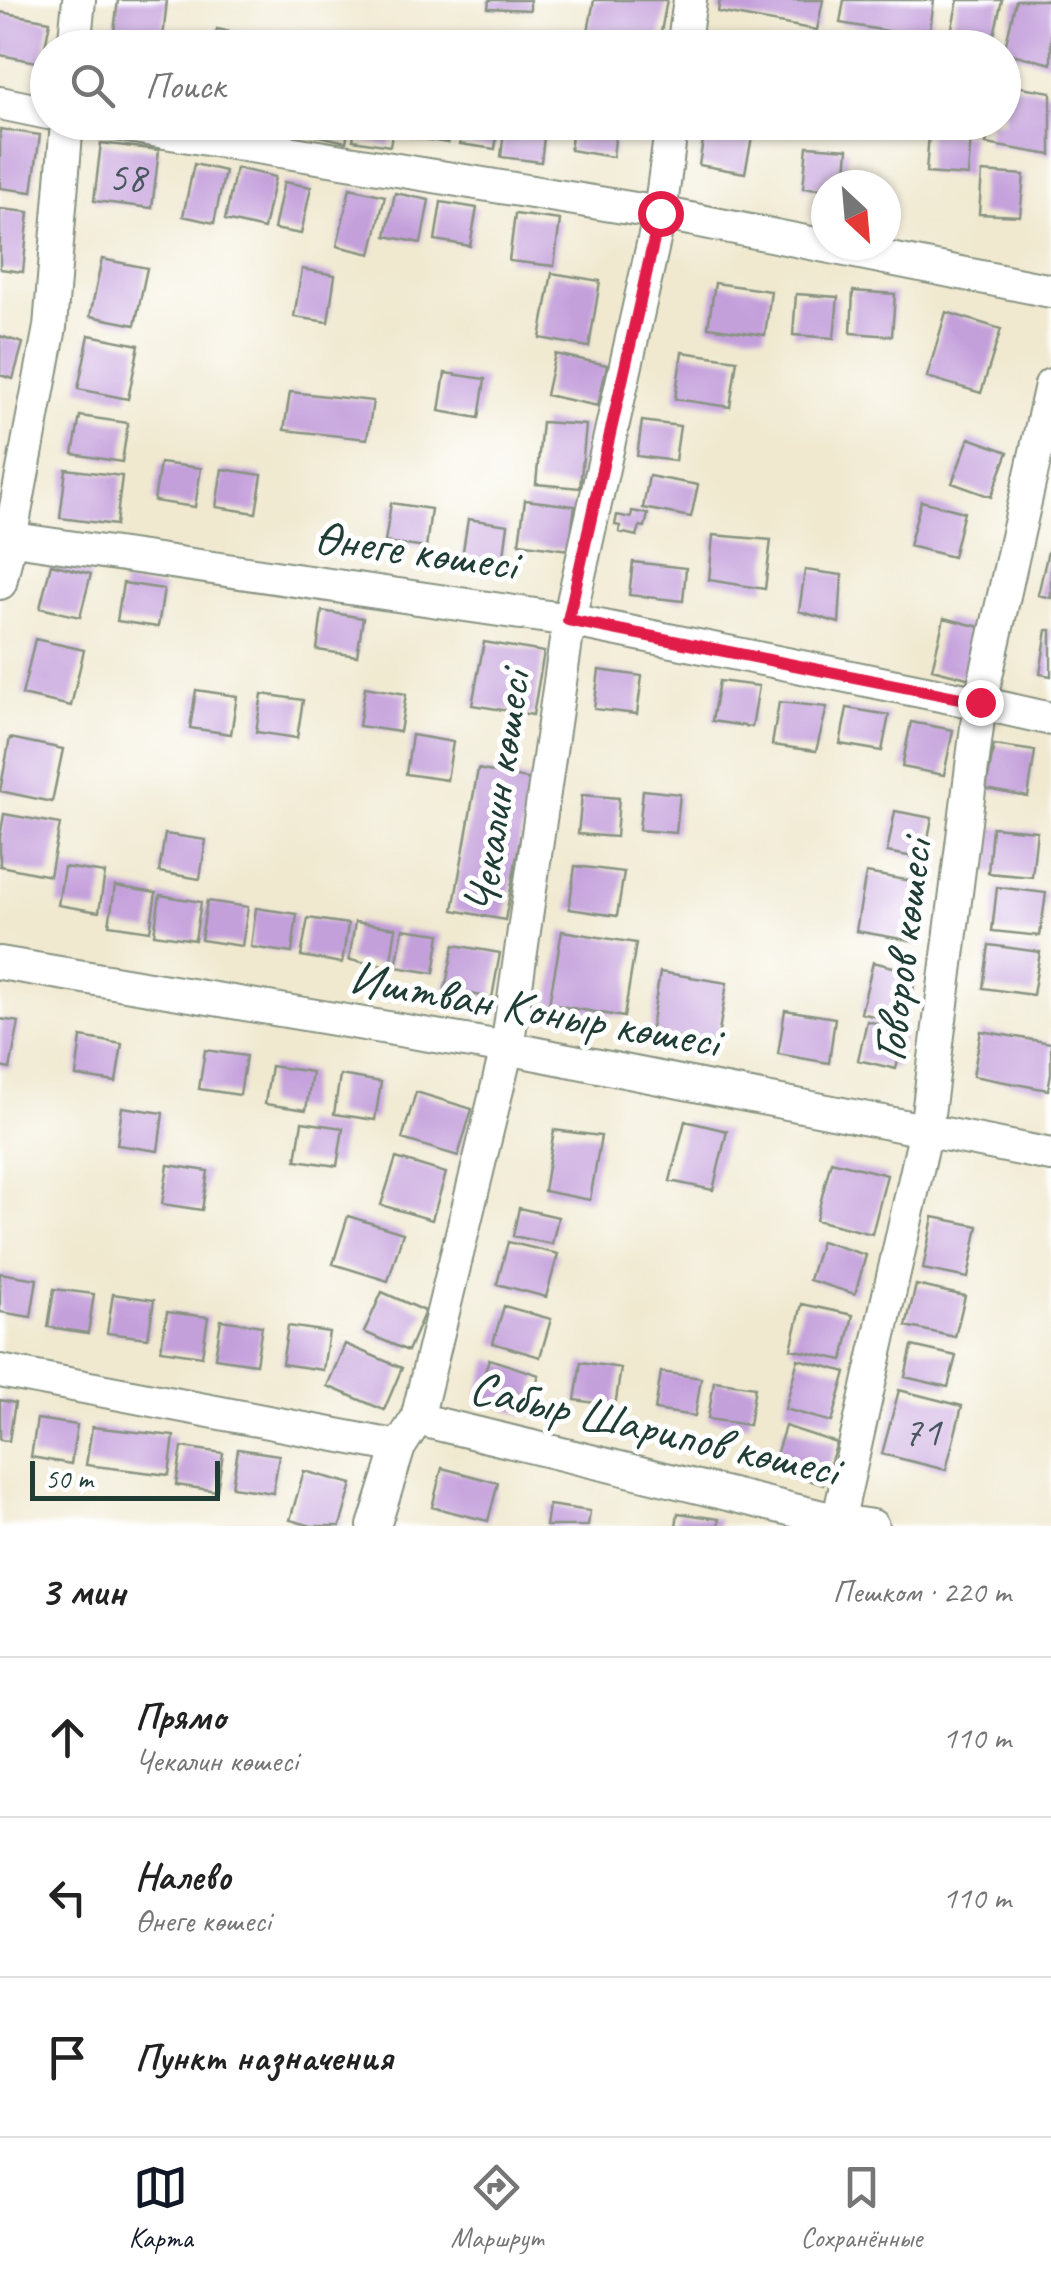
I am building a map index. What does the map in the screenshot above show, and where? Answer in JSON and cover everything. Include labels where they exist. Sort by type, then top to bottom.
[{"type":"street","points":[[76,30],[79,0]]},
{"type":"street","points":[[686,30],[690,0]]},
{"type":"street","points":[[0,103],[30,109]]},
{"type":"street","points":[[0,582],[5,538],[50,327],[66,140]]},
{"type":"street","points":[[214,140],[660,213],[1051,292]]},
{"type":"street","name":"Чекалин көшесі","points":[[374,1526],[408,1433],[507,1048],[568,620],[660,213],[670,140]]},
{"type":"street","name":"Говоров көшесі","points":[[838,1524],[926,1130],[980,702],[1051,385]]},
{"type":"street","name":"Өнеге көшесі","points":[[5,538],[568,620],[1051,719]]},
{"type":"street","name":"Иштван Коныр көшесі","points":[[0,963],[507,1048],[1051,1155]]},
{"type":"street","name":"Сабыр Шарипов көшесі","points":[[0,1371],[408,1433],[838,1524],[872,1526]]},
{"type":"building","points":[[118,0],[167,0],[164,30],[114,30]]},
{"type":"building","points":[[489,0],[530,0],[530,10],[488,8]]},
{"type":"building","points":[[594,0],[667,0],[661,30],[588,30]]},
{"type":"building","points":[[720,0],[823,0],[817,30],[718,12]]},
{"type":"building","points":[[844,0],[934,0],[930,30],[882,30],[840,23]]},
{"type":"building","points":[[958,0],[1002,0],[995,30],[951,30]]},
{"type":"building","points":[[1016,0],[1051,0],[1051,64],[1021,56],[1021,30],[1009,30]]},
{"type":"building","points":[[0,12],[50,21],[48,30],[30,30],[30,61],[0,55]]},
{"type":"building","points":[[1021,87],[1051,92],[1051,155],[986,144],[987,140],[1021,140]]},
{"type":"building","points":[[0,129],[30,134],[30,140],[39,140],[32,192],[0,188]]},
{"type":"building","points":[[353,140],[391,140],[390,146]]},
{"type":"building","points":[[461,140],[496,140],[495,149],[460,144]]},
{"type":"building","points":[[503,140],[544,140],[541,162],[501,157]]},
{"type":"building","points":[[571,140],[615,140],[613,157],[570,150]]},
{"type":"building","points":[[703,140],[751,140],[745,173],[699,165]]},
{"type":"building","points":[[928,140],[971,140],[968,176],[926,173]]},
{"type":"building","points":[[101,143],[159,150],[152,208],[94,201]]},
{"type":"building","points":[[807,146],[848,149],[846,170],[811,170],[811,188],[803,188]]},
{"type":"building","points":[[194,164],[225,171],[214,223],[183,216]]},
{"type":"building","points":[[236,168],[275,177],[264,229],[225,220]]},
{"type":"building","points":[[982,172],[1024,175],[1020,216],[979,214]]},
{"type":"building","points":[[284,182],[311,187],[301,234],[274,229]]},
{"type":"building","points":[[350,188],[385,196],[371,254],[337,246]]},
{"type":"building","points":[[395,193],[429,200],[421,243],[386,236]]},
{"type":"building","points":[[441,202],[477,208],[470,246],[435,240]]},
{"type":"building","points":[[0,209],[29,212],[23,272],[0,269]]},
{"type":"building","points":[[515,214],[560,220],[554,266],[509,261]]},
{"type":"building","points":[[102,259],[147,268],[135,325],[90,316]]},
{"type":"building","points":[[302,269],[335,275],[328,322],[294,317]]},
{"type":"building","points":[[552,273],[600,281],[589,347],[540,338]]},
{"type":"building","points":[[715,283],[771,291],[765,335],[708,327]]},
{"type":"building","points":[[853,291],[895,294],[892,336],[851,333]]},
{"type":"building","points":[[796,294],[838,297],[834,338],[793,335]]},
{"type":"building","points":[[946,312],[1001,329],[981,393],[927,377]]},
{"type":"building","points":[[89,335],[139,345],[128,399],[78,389]]},
{"type":"building","points":[[0,336],[23,343],[13,379],[0,375]]},
{"type":"building","points":[[682,352],[737,360],[730,407],[675,399]]},
{"type":"building","points":[[555,354],[607,365],[598,406],[546,395]]},
{"type":"building","points":[[445,373],[485,379],[479,418],[439,411]]},
{"type":"building","points":[[290,392],[373,401],[367,439],[284,430]]},
{"type":"building","points":[[80,416],[128,423],[122,462],[73,454]]},
{"type":"building","points":[[642,421],[680,426],[675,461],[637,456]]},
{"type":"building","points":[[542,422],[586,425],[580,488],[536,484]]},
{"type":"building","points":[[969,438],[1008,452],[991,497],[952,483]]},
{"type":"building","points":[[160,463],[201,468],[195,507],[154,501]]},
{"type":"building","points":[[66,469],[122,476],[116,525],[60,518]]},
{"type":"building","points":[[222,469],[262,475],[256,513],[216,507]]},
{"type":"building","points":[[649,476],[698,485],[691,517],[643,508]]},
{"type":"building","points":[[525,500],[575,506],[569,550],[519,543]]},
{"type":"building","points":[[921,501],[964,512],[953,557],[909,546]]},
{"type":"building","points":[[391,503],[431,509],[426,548],[385,542]]},
{"type":"building","points":[[632,511],[648,514],[645,527],[640,526],[637,536],[619,532],[620,526],[615,525],[617,515],[631,518]]},
{"type":"building","points":[[468,519],[508,525],[503,563],[462,557]]},
{"type":"building","points":[[713,535],[771,540],[765,589],[709,580]]},
{"type":"building","points":[[1048,551],[1051,552],[1051,598],[1038,595]]},
{"type":"building","points":[[633,562],[686,568],[683,601],[629,595]]},
{"type":"building","points":[[51,564],[91,574],[80,617],[40,608]]},
{"type":"building","points":[[805,570],[842,575],[839,623],[799,611]]},
{"type":"building","points":[[123,583],[164,589],[158,627],[117,621]]},
{"type":"building","points":[[322,611],[363,618],[357,656],[317,650]]},
{"type":"building","points":[[944,618],[988,629],[975,680],[932,669]]},
{"type":"building","points":[[1047,630],[1051,630],[1051,676],[1040,674]]},
{"type":"building","points":[[35,639],[84,650],[71,706],[22,695]]},
{"type":"building","points":[[484,642],[544,652],[533,715],[472,705]]},
{"type":"building","points":[[599,670],[642,676],[637,714],[594,709]]},
{"type":"building","points":[[719,681],[759,686],[752,727],[712,721]]},
{"type":"building","points":[[365,687],[406,694],[400,732],[359,726]]},
{"type":"building","points":[[196,690],[237,696],[231,734],[190,728]]},
{"type":"building","points":[[262,694],[303,700],[297,738],[256,732]]},
{"type":"building","points":[[779,702],[827,707],[816,751],[772,745]]},
{"type":"building","points":[[847,708],[889,715],[882,751],[840,744]]},
{"type":"building","points":[[911,722],[953,730],[944,775],[902,767]]},
{"type":"building","points":[[412,735],[453,742],[447,780],[406,774]]},
{"type":"building","points":[[10,738],[63,749],[52,802],[0,791]]},
{"type":"building","points":[[994,745],[1035,751],[1028,797],[986,789]]},
{"type":"building","points":[[478,769],[531,780],[505,920],[453,910]]},
{"type":"building","points":[[643,790],[680,794],[676,833],[639,830]]},
{"type":"building","points":[[582,795],[619,798],[616,837],[578,834]]},
{"type":"building","points":[[895,811],[932,818],[924,859],[887,852]]},
{"type":"building","points":[[4,814],[60,824],[50,876],[0,866]]},
{"type":"building","points":[[992,827],[1037,831],[1032,877],[988,873]]},
{"type":"building","points":[[165,834],[206,840],[200,879],[159,872]]},
{"type":"building","points":[[575,866],[624,872],[617,916],[569,909]]},
{"type":"building","points":[[64,867],[105,873],[99,912],[58,905]]},
{"type":"building","points":[[866,873],[923,883],[913,941],[856,931]]},
{"type":"building","points":[[115,886],[156,893],[150,931],[109,925]]},
{"type":"building","points":[[997,887],[1046,893],[1040,936],[992,931]]},
{"type":"building","points":[[160,895],[201,902],[195,940],[154,934]]},
{"type":"building","points":[[207,901],[248,907],[242,946],[201,940]]},
{"type":"building","points":[[256,908],[297,914],[292,953],[251,947]]},
{"type":"building","points":[[308,918],[348,924],[342,963],[301,956]]},
{"type":"building","points":[[355,922],[396,928],[390,966],[349,960]]},
{"type":"building","points":[[403,929],[440,934],[434,973],[396,967]]},
{"type":"building","points":[[562,931],[636,943],[624,1017],[549,1004]]},
{"type":"building","points":[[454,945],[500,953],[492,998],[445,989]]},
{"type":"building","points":[[989,945],[1040,952],[1033,995],[983,988]]},
{"type":"building","points":[[873,962],[917,973],[905,1024],[861,1013]]},
{"type":"building","points":[[660,972],[727,983],[717,1044],[650,1034]]},
{"type":"building","points":[[785,1010],[835,1018],[829,1063],[778,1054]]},
{"type":"building","points":[[0,1019],[19,1022],[10,1069],[0,1067]]},
{"type":"building","points":[[867,1021],[905,1030],[896,1069],[858,1060]]},
{"type":"building","points":[[981,1031],[1051,1043],[1048,1090],[973,1076]]},
{"type":"building","points":[[81,1037],[122,1044],[116,1082],[76,1076]]},
{"type":"building","points":[[205,1050],[246,1056],[240,1095],[199,1089]]},
{"type":"building","points":[[271,1066],[312,1072],[306,1110],[265,1104]]},
{"type":"building","points":[[340,1075],[381,1082],[375,1120],[334,1114]]},
{"type":"building","points":[[416,1092],[472,1109],[458,1156],[402,1139]]},
{"type":"building","points":[[122,1107],[163,1113],[158,1151],[117,1145]]},
{"type":"building","points":[[685,1121],[727,1131],[713,1190],[670,1181]]},
{"type":"building","points":[[302,1122],[343,1128],[337,1166],[296,1160]]},
{"type":"building","points":[[554,1130],[601,1136],[590,1200],[544,1191]]},
{"type":"building","points":[[396,1158],[446,1173],[432,1220],[381,1205]]},
{"type":"building","points":[[831,1161],[887,1175],[872,1234],[816,1220]]},
{"type":"building","points":[[168,1165],[208,1171],[202,1210],[162,1204]]},
{"type":"building","points":[[519,1208],[558,1217],[552,1244],[513,1236]]},
{"type":"building","points":[[348,1216],[403,1233],[388,1281],[333,1264]]},
{"type":"building","points":[[933,1217],[978,1226],[968,1278],[923,1269]]},
{"type":"building","points":[[821,1241],[866,1255],[855,1294],[809,1280]]},
{"type":"building","points":[[508,1242],[558,1254],[546,1297],[497,1284]]},
{"type":"building","points":[[0,1273],[37,1279],[31,1317],[0,1312]]},
{"type":"building","points":[[916,1285],[965,1296],[955,1337],[906,1326]]},
{"type":"building","points":[[54,1289],[94,1294],[88,1333],[48,1327]]},
{"type":"building","points":[[382,1292],[425,1311],[408,1351],[364,1332]]},
{"type":"building","points":[[113,1294],[154,1300],[148,1338],[107,1333]]},
{"type":"building","points":[[802,1304],[853,1315],[843,1360],[791,1349]]},
{"type":"building","points":[[504,1306],[551,1319],[540,1357],[493,1343]]},
{"type":"building","points":[[167,1312],[208,1317],[202,1356],[161,1350]]},
{"type":"building","points":[[221,1320],[262,1326],[256,1364],[215,1358]]},
{"type":"building","points":[[288,1326],[329,1332],[323,1370],[282,1364]]},
{"type":"building","points":[[345,1344],[402,1368],[384,1410],[327,1386]]},
{"type":"building","points":[[912,1346],[956,1356],[948,1387],[905,1377]]},
{"type":"building","points":[[489,1359],[539,1375],[526,1415],[476,1399]]},
{"type":"building","points":[[798,1359],[846,1372],[832,1422],[785,1409]]},
{"type":"building","points":[[581,1362],[621,1368],[615,1406],[575,1400]]},
{"type":"building","points":[[661,1372],[701,1378],[695,1416],[655,1410]]},
{"type":"building","points":[[714,1381],[755,1387],[749,1425],[708,1419]]},
{"type":"building","points":[[899,1390],[962,1406],[946,1470],[882,1454]]},
{"type":"building","points":[[0,1400],[15,1403],[9,1441],[0,1440]]},
{"type":"building","points":[[37,1419],[77,1425],[71,1464],[31,1457]]},
{"type":"building","points":[[785,1426],[837,1443],[823,1485],[772,1468]]},
{"type":"building","points":[[92,1427],[174,1436],[169,1475],[86,1465]]},
{"type":"building","points":[[182,1447],[223,1453],[217,1491],[176,1485]]},
{"type":"building","points":[[238,1449],[279,1455],[273,1493],[232,1487]]},
{"type":"building","points":[[442,1468],[498,1483],[488,1521],[432,1507]]},
{"type":"building","points":[[304,1471],[352,1484],[340,1526],[312,1526],[290,1520]]},
{"type":"building","points":[[549,1505],[590,1511],[588,1526],[546,1526]]},
{"type":"building","points":[[678,1513],[719,1519],[718,1526],[676,1526]]},
{"type":"route","points":[[660,213],[568,620],[980,702]]}]
